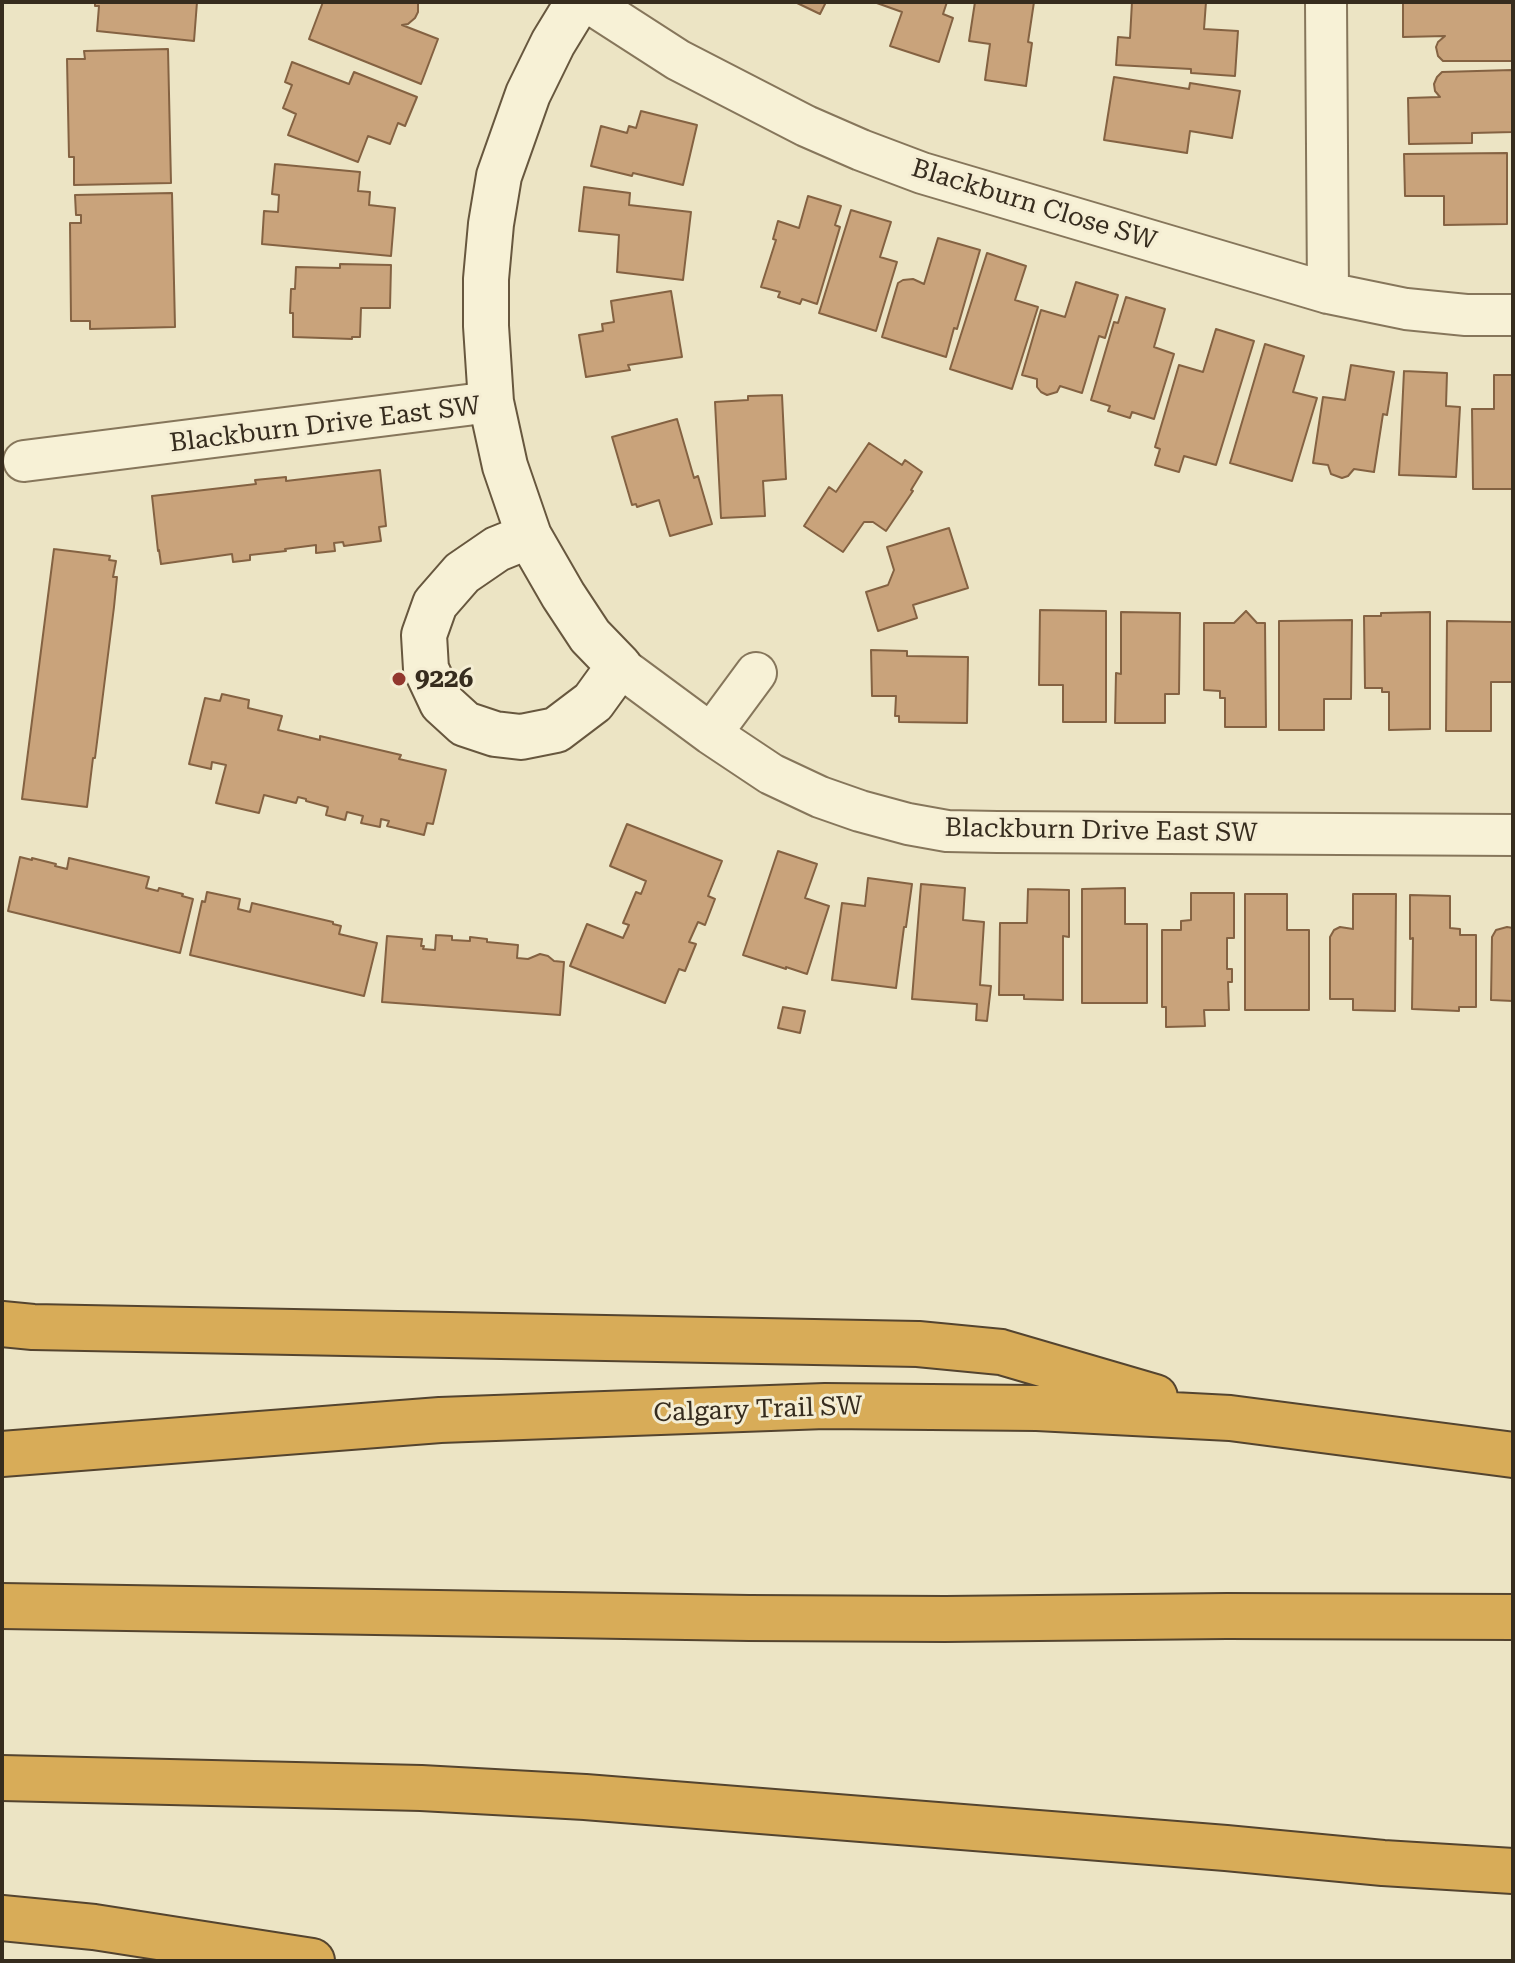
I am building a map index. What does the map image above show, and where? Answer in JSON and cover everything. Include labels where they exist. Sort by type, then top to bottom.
[{"type":"highway","points":[[2,1324],[918,1344],[1001,1352],[1230,1418]]},
{"type":"highway","name":"Calgary Trail SW","points":[[2,1454],[440,1420],[825,1406],[1037,1408],[1230,1418],[1513,1455]]},
{"type":"highway","points":[[2,1606],[749,1618],[1513,1617]]},
{"type":"highway","points":[[2,1778],[421,1788],[585,1797],[1513,1871]]},
{"type":"highway","points":[[1383,1863],[1513,1888]]},
{"type":"highway","points":[[2,1918],[94,1927],[312,1961]]},
{"type":"street","points":[[491,402],[486,279],[499,176],[528,94],[578,2]]},
{"type":"street","name":"Blackburn Close SW","points":[[588,2],[678,60],[806,126],[922,173],[1328,293],[1406,309],[1466,315],[1513,315]]},
{"type":"street","points":[[1326,2],[1328,293]]},
{"type":"street","name":"Blackburn Drive East SW","points":[[24,461],[491,402],[505,466],[529,536],[590,636],[619,666],[711,734],[771,774],[820,797],[896,821],[947,831],[1513,835]]},
{"type":"street","points":[[529,536],[497,549],[462,573],[435,604],[424,635],[426,669],[442,703],[465,724],[495,734],[521,737],[556,730],[593,702],[619,666]]},
{"type":"street","points":[[711,734],[756,673]]},
{"type":"building","points":[[95,2],[197,2],[194,41],[97,31],[99,6],[95,6]]},
{"type":"building","points":[[323,2],[418,2],[415,18],[402,25],[438,39],[421,84],[309,39]]},
{"type":"building","points":[[795,2],[826,2],[820,14]]},
{"type":"building","points":[[874,2],[947,2],[943,14],[953,18],[939,62],[890,46],[902,12]]},
{"type":"building","points":[[975,2],[1034,2],[1026,86],[985,80],[990,44],[969,41]]},
{"type":"building","points":[[1132,2],[1206,2],[1204,29],[1238,31],[1235,76],[1191,73],[1191,69],[1116,65],[1118,37],[1130,38]]},
{"type":"building","points":[[1403,2],[1513,2],[1513,61],[1443,61],[1436,47],[1445,36],[1403,37]]},
{"type":"building","points":[[168,49],[171,183],[74,185],[74,157],[69,157],[67,59],[85,59],[84,51]]},
{"type":"building","points":[[292,62],[349,84],[354,72],[417,97],[405,126],[398,123],[390,144],[368,136],[358,162],[288,135],[296,114],[283,108],[292,85],[285,82]]},
{"type":"building","points":[[1512,70],[1513,132],[1472,133],[1472,143],[1409,144],[1408,98],[1440,97],[1434,84],[1442,72]]},
{"type":"building","points":[[1114,77],[1189,89],[1190,83],[1240,91],[1232,138],[1190,131],[1187,153],[1104,140]]},
{"type":"building","points":[[641,111],[697,125],[683,185],[591,166],[601,126],[627,133],[629,126],[636,128]]},
{"type":"building","points":[[1507,153],[1507,224],[1444,225],[1444,196],[1405,196],[1404,154]]},
{"type":"building","points":[[275,164],[360,172],[358,191],[370,192],[369,205],[395,208],[391,256],[262,244],[264,211],[278,212],[279,195],[272,194]]},
{"type":"building","points":[[584,187],[630,193],[629,205],[691,212],[683,280],[617,272],[619,235],[579,231]]},
{"type":"building","points":[[172,193],[175,327],[90,329],[90,321],[71,321],[70,223],[81,223],[81,215],[76,215],[75,195]]},
{"type":"building","points":[[808,196],[841,206],[835,225],[840,227],[817,304],[802,299],[800,304],[778,297],[780,292],[761,287],[776,240],[773,239],[778,221],[799,228]]},
{"type":"building","points":[[851,210],[891,222],[880,257],[897,262],[876,331],[819,313]]},
{"type":"building","points":[[938,238],[980,250],[946,357],[882,337],[898,283],[913,279],[924,284]]},
{"type":"building","points":[[987,253],[1026,266],[1015,300],[1038,307],[1012,389],[950,369]]},
{"type":"building","points":[[340,264],[391,265],[390,308],[361,308],[360,337],[293,337],[291,289],[295,289],[296,267],[340,268]]},
{"type":"building","points":[[1076,282],[1118,295],[1105,338],[1099,336],[1082,393],[1060,386],[1057,392],[1047,395],[1037,387],[1037,379],[1022,375],[1041,310],[1065,317]]},
{"type":"building","points":[[671,291],[682,357],[628,365],[630,370],[586,377],[579,335],[603,331],[602,324],[614,322],[611,301]]},
{"type":"building","points":[[1126,297],[1165,309],[1154,347],[1174,354],[1154,419],[1132,412],[1130,418],[1108,411],[1110,406],[1091,400],[1114,322],[1118,323]]},
{"type":"building","points":[[1216,329],[1254,341],[1216,465],[1184,456],[1179,472],[1155,465],[1160,449],[1155,447],[1179,365],[1203,372]]},
{"type":"building","points":[[1265,344],[1304,356],[1293,392],[1317,398],[1292,481],[1230,463]]},
{"type":"building","points":[[1351,365],[1394,372],[1387,415],[1383,414],[1374,472],[1354,469],[1342,478],[1331,474],[1328,465],[1313,463],[1323,397],[1345,400]]},
{"type":"building","points":[[1404,371],[1447,373],[1446,406],[1460,407],[1456,477],[1399,475]]},
{"type":"building","points":[[1494,375],[1513,375],[1513,489],[1473,489],[1472,409],[1494,409]]},
{"type":"building","points":[[782,395],[786,479],[763,481],[765,516],[721,518],[715,402],[748,400],[748,396]]},
{"type":"building","points":[[677,419],[694,478],[698,476],[712,524],[670,536],[659,500],[637,507],[636,504],[632,505],[612,437]]},
{"type":"building","points":[[869,443],[902,465],[905,460],[922,472],[886,531],[873,522],[864,522],[843,552],[804,526],[829,487],[836,492]]},
{"type":"building","points":[[380,470],[386,526],[379,527],[381,541],[344,546],[343,542],[334,543],[335,551],[316,553],[316,545],[285,549],[250,555],[250,560],[233,562],[232,554],[161,564],[152,496],[256,484],[255,480],[286,477],[286,481]]},
{"type":"building","points":[[949,528],[968,588],[913,605],[917,618],[878,631],[866,592],[888,585],[894,570],[887,547]]},
{"type":"building","points":[[54,549],[110,556],[109,560],[116,561],[114,607],[87,807],[22,799]]},
{"type":"building","points":[[1040,610],[1106,611],[1106,722],[1063,722],[1063,685],[1039,685]]},
{"type":"building","points":[[1246,611],[1257,623],[1265,623],[1266,727],[1225,727],[1225,698],[1220,698],[1220,691],[1204,690],[1204,623],[1234,623]]},
{"type":"building","points":[[1121,612],[1180,613],[1179,694],[1165,694],[1165,723],[1115,723],[1116,673],[1121,674]]},
{"type":"building","points":[[1430,612],[1430,729],[1389,730],[1389,692],[1382,692],[1382,688],[1365,688],[1364,616]]},
{"type":"building","points":[[1352,620],[1351,699],[1324,699],[1324,730],[1279,730],[1279,621]]},
{"type":"building","points":[[1447,621],[1513,622],[1513,682],[1491,682],[1491,731],[1446,731]]},
{"type":"building","points":[[871,650],[907,651],[907,656],[968,657],[967,723],[899,722],[899,716],[895,716],[896,696],[872,696]]},
{"type":"building","points":[[222,694],[249,700],[248,708],[282,716],[278,730],[320,740],[320,736],[401,755],[399,759],[446,770],[433,824],[427,823],[424,835],[387,826],[389,821],[381,819],[380,827],[361,823],[363,816],[347,812],[345,820],[326,815],[328,807],[298,797],[296,803],[264,795],[259,813],[216,803],[226,765],[212,762],[211,769],[189,764],[205,698],[220,701]]},
{"type":"building","points":[[627,824],[722,861],[708,896],[715,899],[705,925],[698,922],[689,942],[696,944],[685,971],[679,969],[665,1003],[570,966],[587,924],[623,938],[629,925],[623,923],[636,892],[641,894],[646,881],[610,866]]},
{"type":"building","points":[[778,851],[817,864],[805,898],[829,906],[807,974],[743,955]]},
{"type":"building","points":[[20,857],[67,869],[69,858],[149,877],[146,888],[158,891],[159,888],[193,899],[180,953],[8,911]]},
{"type":"building","points":[[868,878],[912,884],[896,988],[832,980],[842,903],[865,906]]},
{"type":"building","points":[[921,884],[965,888],[963,920],[984,922],[980,985],[991,986],[987,1021],[976,1020],[977,1004],[912,999]]},
{"type":"building","points":[[1125,888],[1125,924],[1147,924],[1147,1003],[1082,1003],[1082,889]]},
{"type":"building","points":[[1028,889],[1069,890],[1069,937],[1063,936],[1063,1000],[999,995],[1000,923],[1027,923]]},
{"type":"building","points":[[207,892],[240,899],[238,909],[250,912],[252,903],[333,922],[341,926],[339,934],[377,943],[364,996],[190,955],[202,901],[205,902]]},
{"type":"building","points":[[1191,893],[1234,893],[1234,938],[1227,938],[1227,969],[1232,969],[1232,982],[1228,982],[1229,1010],[1204,1010],[1205,1026],[1166,1027],[1166,1007],[1162,1007],[1162,930],[1181,930],[1181,921],[1191,920]]},
{"type":"building","points":[[1245,894],[1287,894],[1287,930],[1309,930],[1309,1010],[1245,1010]]},
{"type":"building","points":[[1353,894],[1396,894],[1395,1011],[1353,1010],[1353,999],[1330,999],[1330,937],[1340,927],[1353,929]]},
{"type":"building","points":[[1410,895],[1450,896],[1450,928],[1460,929],[1460,935],[1476,935],[1476,1007],[1459,1007],[1459,1011],[1412,1009]]},
{"type":"building","points":[[1513,928],[1513,1001],[1491,1000],[1492,937],[1496,930]]},
{"type":"building","points":[[436,935],[452,936],[452,940],[470,941],[470,937],[518,945],[517,958],[528,959],[540,954],[564,962],[560,1015],[382,1002],[387,936],[422,939],[423,949],[435,950]]},
{"type":"building","points":[[783,1007],[805,1011],[800,1033],[778,1028]]},
{"type":"place","name":"9226","points":[[399,679]]}]
